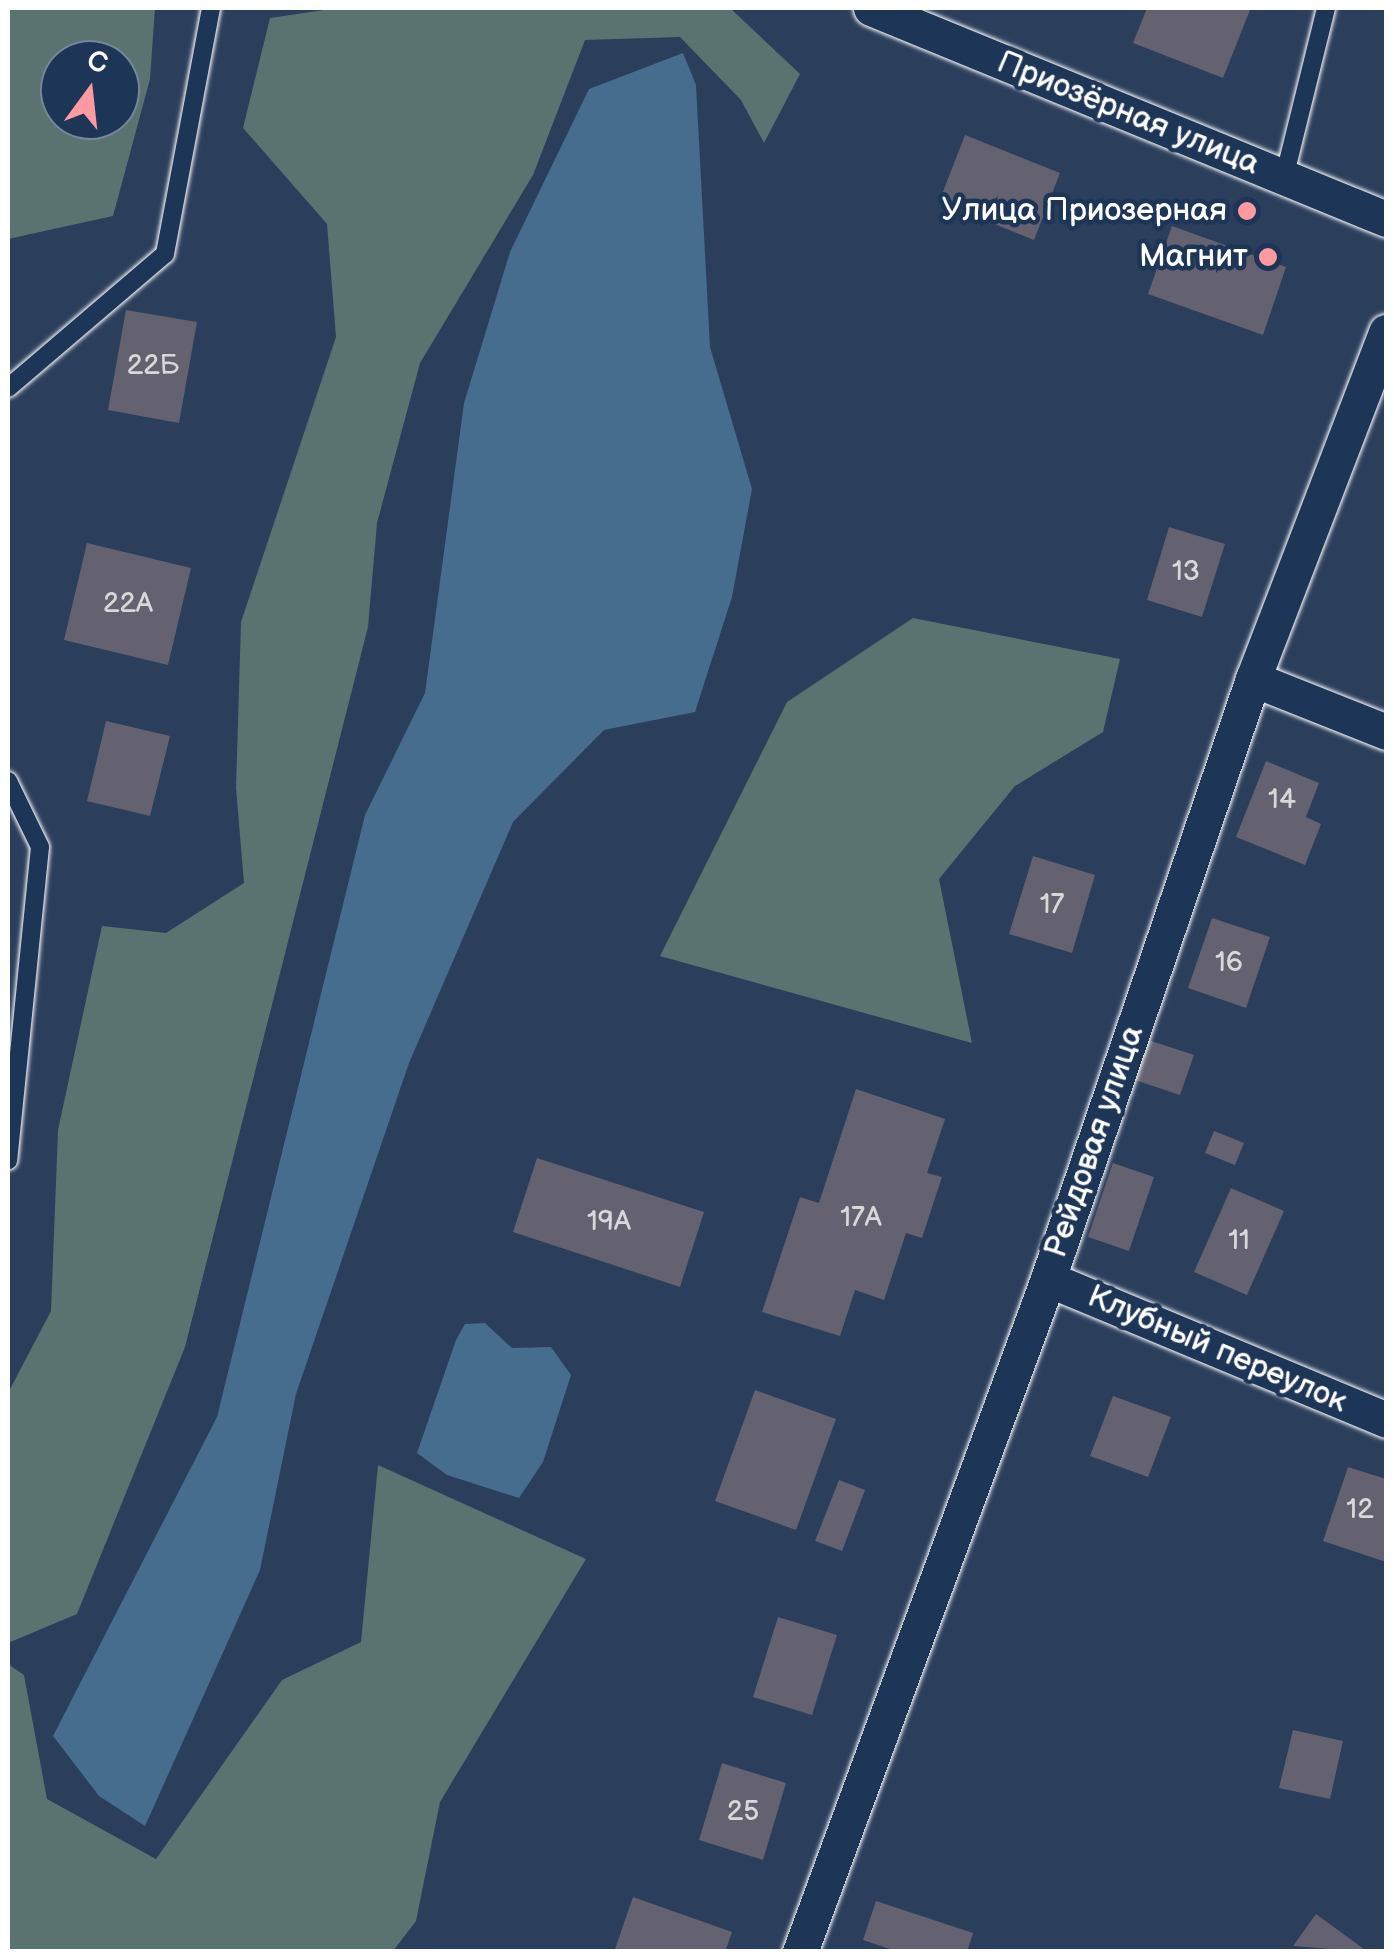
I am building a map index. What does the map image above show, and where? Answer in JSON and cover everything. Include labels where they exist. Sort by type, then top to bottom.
[{"type":"street","name":"Приозёрная улица","points":[[871,8],[1386,219]]},
{"type":"street","name":"Рейдовая улица","points":[[800,1952],[1048,1279],[1253,679],[1386,332]]},
{"type":"street","points":[[1253,679],[1386,732]]},
{"type":"street","name":"Клубный переулок","points":[[1048,1279],[1386,1420]]},
{"type":"lane","points":[[8,388],[166,254],[211,8]]},
{"type":"lane","points":[[1284,178],[1326,8]]},
{"type":"lane","points":[[8,780],[40,846],[8,1160]]},
{"type":"green space","points":[[8,8],[155,8],[150,79],[140,116],[140,40],[40,40],[40,140],[134,140],[113,216],[8,239]]},
{"type":"green space","points":[[337,8],[730,8],[800,74],[764,143],[741,100],[680,37],[585,40],[533,175],[420,363],[377,523],[368,627],[185,1347],[77,1614],[8,1643],[8,1393],[51,1311],[58,1130],[102,926],[166,933],[244,883],[236,788],[241,622],[336,337],[327,224],[243,128],[270,18]]},
{"type":"green space","points":[[913,618],[1120,659],[1103,732],[1015,786],[939,879],[972,1043],[660,956],[787,702]]},
{"type":"green space","points":[[378,1465],[586,1559],[440,1802],[416,1921],[393,1951],[8,1951],[8,1664],[24,1675],[47,1799],[156,1859],[282,1680],[361,1642]]},
{"type":"water","points":[[683,53],[696,85],[710,347],[752,489],[732,597],[695,712],[604,730],[513,822],[409,1063],[296,1394],[260,1570],[145,1826],[99,1796],[53,1736],[217,1417],[365,815],[425,693],[464,403],[510,252],[589,89]]},
{"type":"water","points":[[485,1323],[512,1348],[551,1347],[571,1375],[543,1462],[519,1498],[447,1475],[417,1453],[456,1340],[465,1324]]},
{"type":"building","points":[[1147,8],[1250,10],[1223,78],[1133,43]]},
{"type":"building","points":[[965,135],[1060,173],[1034,240],[939,202]]},
{"type":"building","points":[[1172,226],[1286,267],[1263,335],[1148,294]]},
{"type":"building","points":[[126,310],[197,322],[179,423],[108,410]]},
{"type":"building","points":[[1169,527],[1225,544],[1202,617],[1147,600]]},
{"type":"building","points":[[87,543],[191,568],[168,665],[64,640]]},
{"type":"building","points":[[106,721],[170,736],[150,816],[87,801]]},
{"type":"building","points":[[1266,761],[1319,783],[1306,817],[1321,824],[1305,865],[1236,837]]},
{"type":"building","points":[[1033,856],[1095,875],[1072,953],[1009,934]]},
{"type":"building","points":[[1212,918],[1270,937],[1246,1008],[1188,988]]},
{"type":"building","points":[[1145,1039],[1194,1055],[1180,1095],[1132,1079]]},
{"type":"building","points":[[856,1089],[945,1119],[927,1173],[942,1177],[922,1238],[906,1233],[884,1300],[855,1290],[840,1336],[762,1312],[800,1197],[819,1203]]},
{"type":"building","points":[[1214,1131],[1244,1143],[1235,1165],[1205,1153]]},
{"type":"building","points":[[537,1158],[704,1212],[680,1287],[513,1232]]},
{"type":"building","points":[[1113,1163],[1154,1177],[1129,1251],[1088,1237]]},
{"type":"building","points":[[1231,1188],[1284,1211],[1247,1295],[1194,1272]]},
{"type":"building","points":[[755,1390],[836,1419],[796,1530],[715,1501]]},
{"type":"building","points":[[1113,1396],[1171,1417],[1148,1477],[1090,1456]]},
{"type":"building","points":[[1348,1467],[1386,1479],[1386,1562],[1323,1541]]},
{"type":"building","points":[[839,1480],[865,1490],[842,1551],[815,1541]]},
{"type":"building","points":[[778,1617],[837,1635],[812,1715],[753,1697]]},
{"type":"building","points":[[1293,1730],[1343,1741],[1330,1799],[1279,1788]]},
{"type":"building","points":[[722,1763],[786,1783],[763,1860],[699,1840]]},
{"type":"building","points":[[633,1897],[732,1932],[725,1952],[614,1952]]},
{"type":"building","points":[[876,1901],[973,1933],[967,1952],[899,1952],[863,1940]]},
{"type":"building","points":[[1316,1914],[1368,1952],[1293,1946]]},
{"type":"place","name":"Улица Приозерная","points":[[1247,211]]},
{"type":"place","name":"Магнит","points":[[1268,257]]}]
